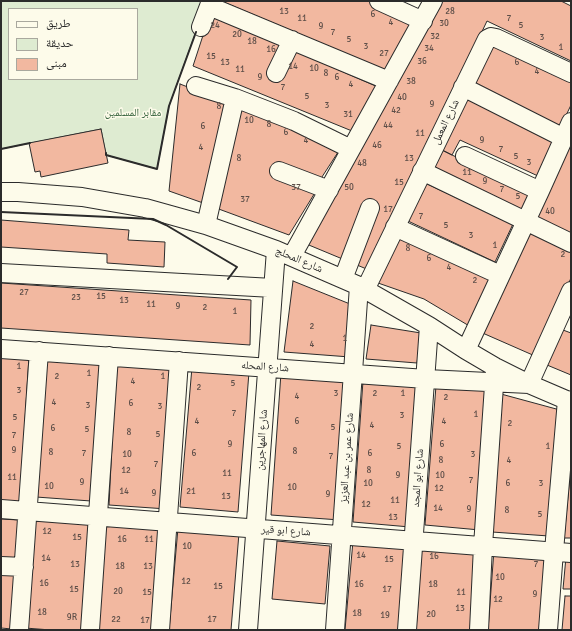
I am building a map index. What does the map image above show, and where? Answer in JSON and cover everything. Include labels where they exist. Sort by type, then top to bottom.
[{"type":"street","points":[[379,1],[423,21]]},
{"type":"street","points":[[284,253],[329,190],[433,1]]},
{"type":"street","points":[[201,27],[210,3],[389,82]]},
{"type":"street","name":"شارع المعمل","points":[[362,288],[395,227],[487,38],[491,37],[571,73]]},
{"type":"street","points":[[276,73],[292,40]]},
{"type":"street","points":[[196,86],[235,98],[294,121],[351,149]]},
{"type":"street","points":[[463,87],[568,130],[466,350]]},
{"type":"street","points":[[206,225],[235,98]]},
{"type":"street","points":[[465,156],[540,191]]},
{"type":"street","points":[[279,171],[329,190]]},
{"type":"street","points":[[422,171],[571,243]]},
{"type":"street","name":"شارع المحلج","points":[[1,192],[82,197],[145,208],[206,225],[284,253],[362,288],[429,326],[466,350],[495,374],[529,384],[569,401]]},
{"type":"street","points":[[343,279],[370,208]]},
{"type":"street","points":[[395,227],[500,275]]},
{"type":"street","name":"شارع المهاجرين","points":[[248,630],[273,288],[284,253]]},
{"type":"street","points":[[1,273],[273,288]]},
{"type":"street","name":"شارع عمر بن عبد العزيز","points":[[335,630],[353,374],[362,288]]},
{"type":"street","points":[[529,384],[564,325],[571,291]]},
{"type":"street","name":"شارع ابو المجد","points":[[408,630],[429,326]]},
{"type":"street","name":"شارع المحله","points":[[1,349],[426,379],[495,374]]},
{"type":"street","points":[[19,630],[39,351]]},
{"type":"street","points":[[90,630],[109,356]]},
{"type":"street","points":[[160,630],[179,361]]},
{"type":"street","points":[[479,630],[483,546],[495,374]]},
{"type":"street","points":[[548,630],[562,552],[569,401]]},
{"type":"street","name":"شارع ابو قير","points":[[1,509],[562,552]]},
{"type":"street","points":[[1,566],[24,567]]},
{"type":"green space","name":"مقابر المسلمين","points":[[1,1],[207,1],[169,106],[157,169],[106,155],[101,129],[1,149]]},
{"type":"building","points":[[221,1],[372,1],[415,20],[387,71]]},
{"type":"building","points":[[440,1],[561,1],[571,6],[571,61],[487,21],[369,270],[304,243]]},
{"type":"building","points":[[210,14],[378,87],[352,131],[193,66]]},
{"type":"building","points":[[492,44],[571,77],[571,105],[560,128],[472,84]]},
{"type":"building","points":[[180,84],[227,102],[206,204],[169,191]]},
{"type":"building","points":[[465,98],[554,143],[538,176],[460,140],[452,155],[440,149]]},
{"type":"building","points":[[239,106],[342,146],[320,180],[316,191],[289,235],[216,208]]},
{"type":"building","points":[[101,129],[108,163],[41,177],[40,171],[35,172],[29,143]]},
{"type":"building","points":[[571,129],[571,240],[530,219]]},
{"type":"building","points":[[440,149],[531,192],[522,215],[429,172]]},
{"type":"building","points":[[425,183],[513,224],[495,262],[408,221]]},
{"type":"building","points":[[1,220],[129,230],[128,240],[165,242],[164,267],[107,263],[107,254],[1,247]]},
{"type":"building","points":[[525,229],[571,251],[571,278],[535,356],[478,331]]},
{"type":"building","points":[[403,232],[492,275],[471,327],[424,299],[378,283]]},
{"type":"building","points":[[293,281],[355,306],[350,357],[284,352]]},
{"type":"building","points":[[1,283],[251,300],[250,345],[1,328]]},
{"type":"building","points":[[371,325],[421,333],[417,363],[366,359]]},
{"type":"building","points":[[563,330],[571,333],[571,375],[547,365]]},
{"type":"building","points":[[1,354],[29,356],[20,502],[1,501]]},
{"type":"building","points":[[46,358],[101,362],[91,501],[36,497]]},
{"type":"building","points":[[116,363],[174,367],[167,509],[109,505]]},
{"type":"building","points":[[192,367],[249,372],[238,512],[180,507]]},
{"type":"building","points":[[281,373],[350,378],[340,520],[271,515]]},
{"type":"building","points":[[363,381],[420,385],[410,527],[353,522]]},
{"type":"building","points":[[436,386],[486,388],[480,530],[425,525]]},
{"type":"building","points":[[501,394],[560,410],[549,536],[492,532]]},
{"type":"building","points":[[571,465],[571,538],[564,538]]},
{"type":"building","points":[[1,519],[19,520],[16,563],[1,561]]},
{"type":"building","points":[[34,519],[92,524],[83,630],[25,628]]},
{"type":"building","points":[[104,524],[164,530],[156,630],[95,630]]},
{"type":"building","points":[[178,528],[239,533],[231,630],[169,630]]},
{"type":"building","points":[[277,541],[330,546],[325,604],[272,599]]},
{"type":"building","points":[[353,541],[407,546],[401,630],[345,630]]},
{"type":"building","points":[[422,546],[479,551],[474,630],[416,630]]},
{"type":"building","points":[[494,550],[553,556],[543,630],[488,630]]},
{"type":"building","points":[[566,557],[571,557],[571,589],[563,589]]},
{"type":"building","points":[[1,571],[16,573],[12,629],[1,628]]},
{"type":"building","points":[[565,596],[571,596],[571,630],[562,630]]},
{"type":"wall","points":[[106,153],[106,155],[157,169],[169,106],[196,32]]},
{"type":"wall","points":[[1,149],[30,143]]},
{"type":"wall","points":[[1,212],[153,219],[166,225],[237,267],[228,279]]}]
